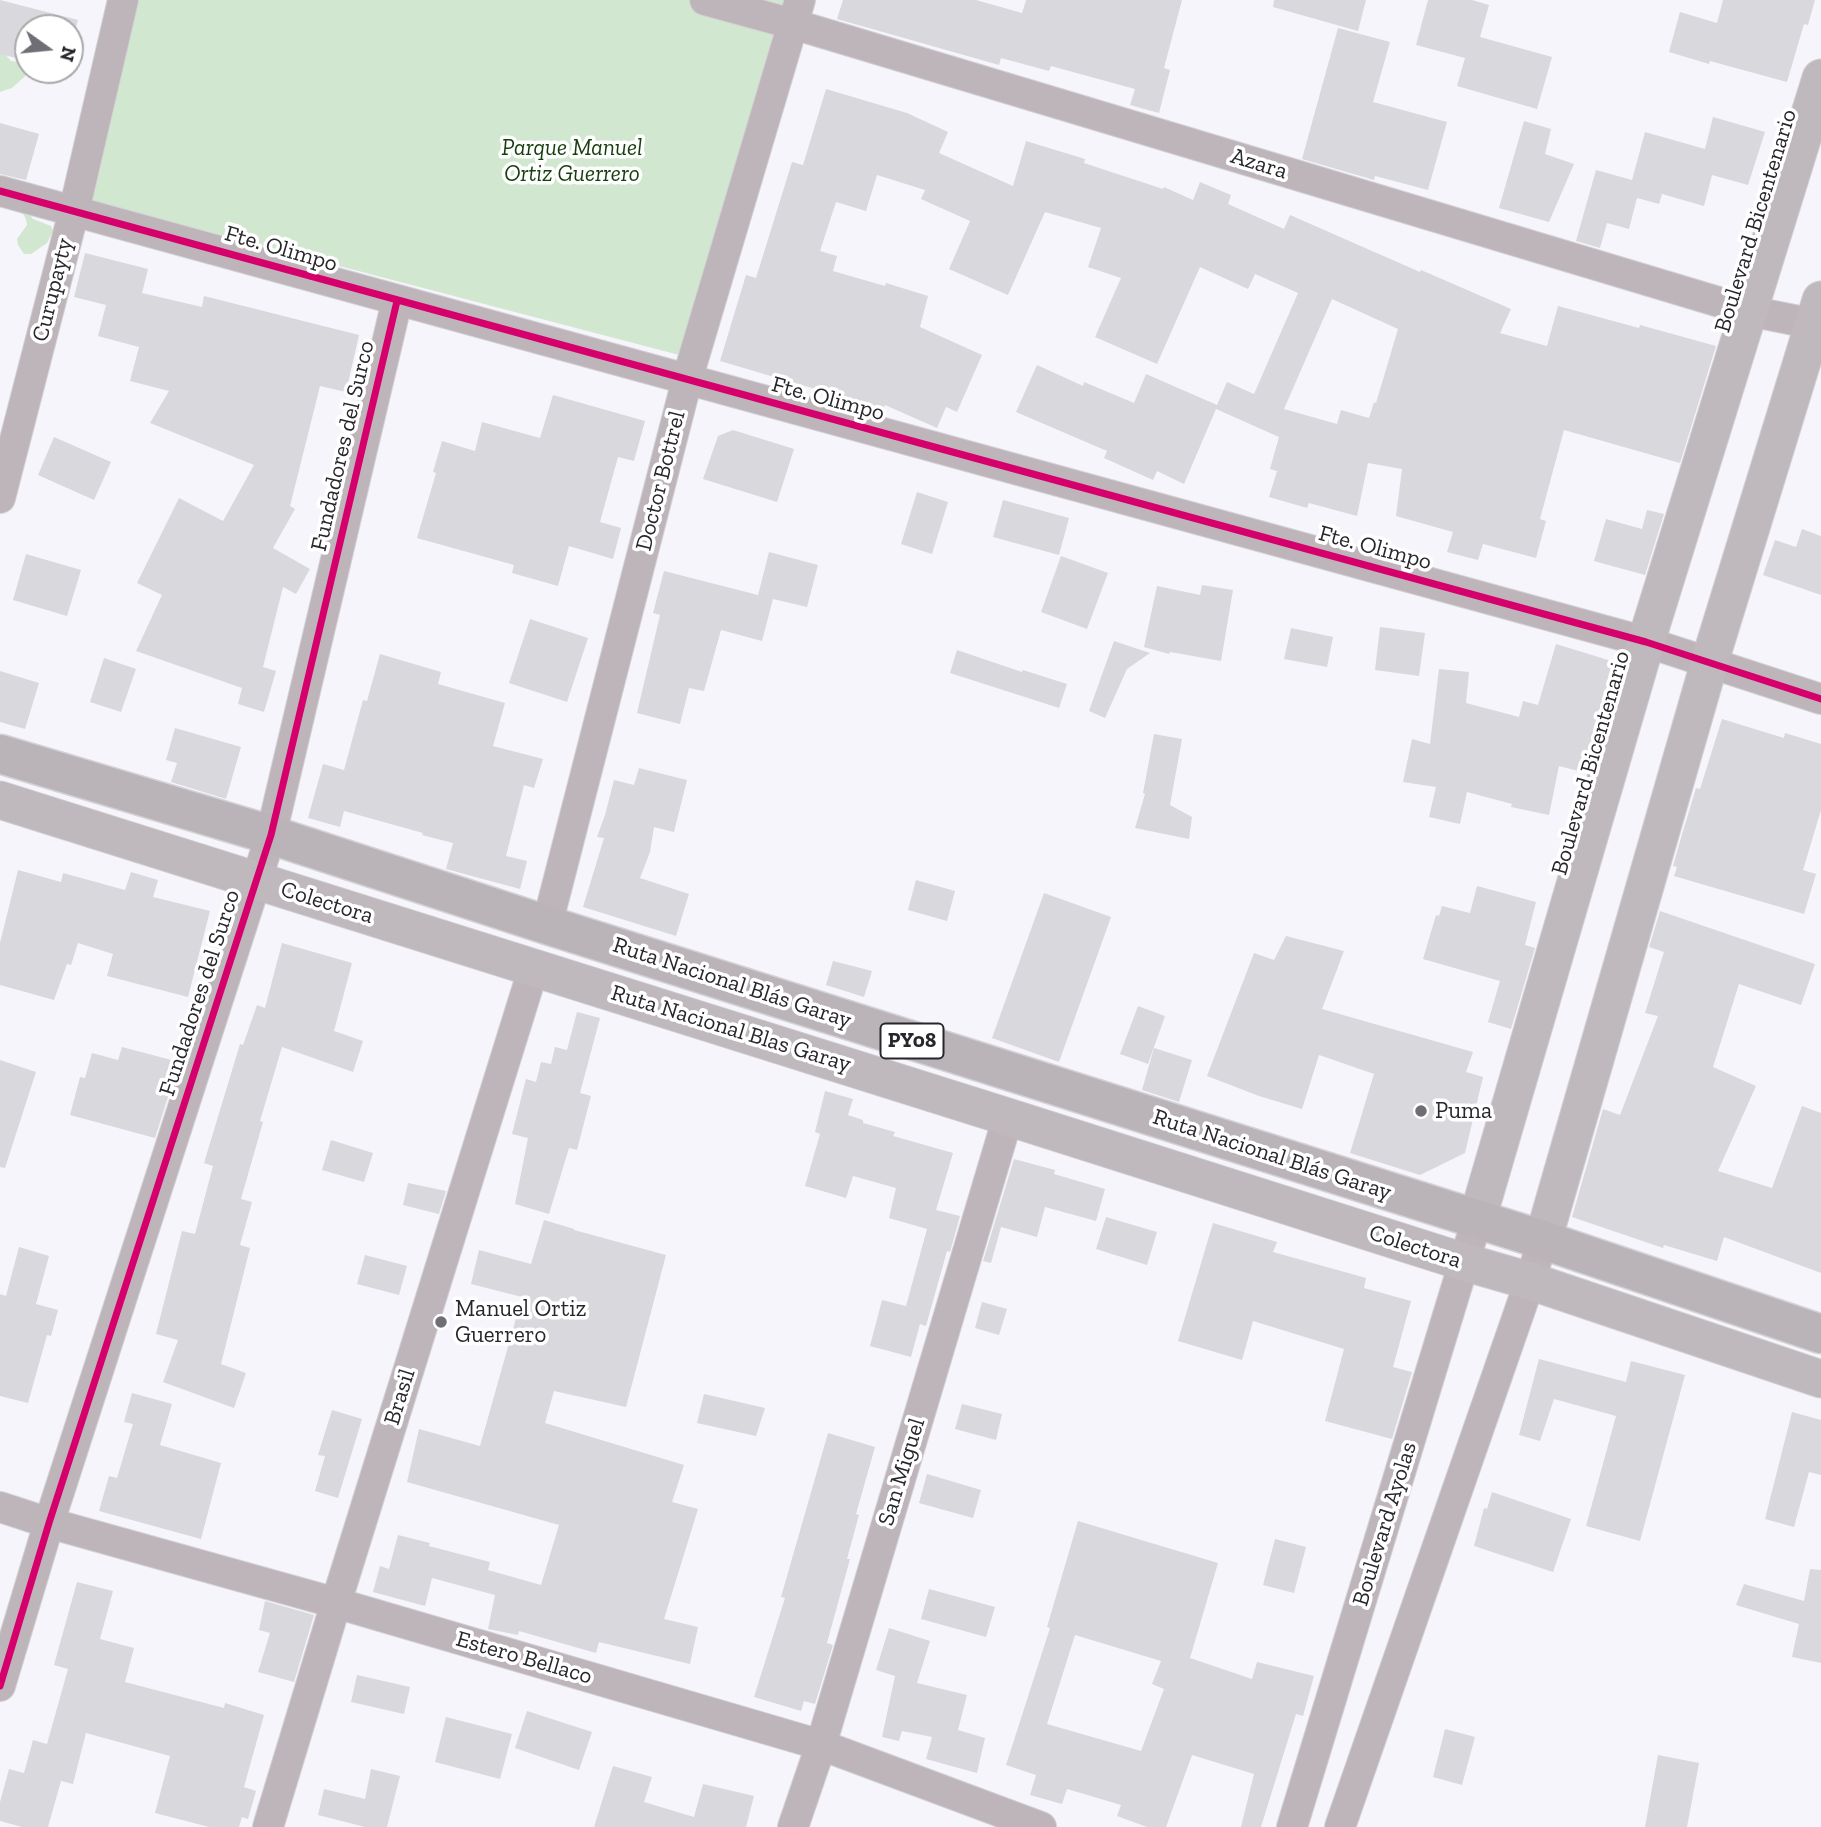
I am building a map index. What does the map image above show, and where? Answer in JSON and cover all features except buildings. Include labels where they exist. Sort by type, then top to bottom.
[{"type":"highway","name":"Ruta Nacional Blás Garay","points":[[0,754],[271,835],[1543,1240],[1821,1334]]},
{"type":"main road","name":"Boulevard Bicentenario","points":[[1477,1220],[1646,642],[1821,78]]},
{"type":"main road","points":[[1543,1240],[1709,664],[1817,312]]},
{"type":"main road","name":"Colectora","points":[[0,800],[534,967]]},
{"type":"main road","name":"Ruta Nacional Blas Garay","points":[[534,967],[1008,1116]]},
{"type":"main road","name":"Colectora","points":[[1008,1116],[1530,1282],[1821,1379]]},
{"type":"street","name":"Curupayty","points":[[0,498],[74,211],[123,0]]},
{"type":"street","name":"Azara","points":[[705,0],[796,12],[1749,311],[1817,312]]},
{"type":"street","name":"Doctor Bottrel","points":[[547,925],[687,380],[796,12]]},
{"type":"street","name":"Fte. Olimpo","points":[[0,191],[1646,642],[1821,699]]},
{"type":"street","name":"Fundadores del Surco","points":[[0,1686],[49,1523],[271,835],[397,301]]},
{"type":"street","name":"Brasil","points":[[268,1827],[534,967]]},
{"type":"street","name":"San Miguel","points":[[793,1827],[821,1745],[1008,1116]]},
{"type":"street","name":"Boulevard Ayolas","points":[[1292,1827],[1477,1220]]},
{"type":"street","points":[[1340,1827],[1543,1240]]},
{"type":"street","name":"Estero Bellaco","points":[[0,1507],[821,1745],[1041,1827]]},
{"type":"green space","name":"Parque Manuel Ortiz Guerrero","points":[[138,0],[788,0],[683,356],[91,201]]},
{"type":"green space","points":[[0,48],[14,62],[14,84],[16,84],[0,92]]},
{"type":"green space","points":[[22,204],[33,219],[51,226],[53,231],[47,243],[31,254],[24,254],[17,239],[27,225],[26,219],[23,214],[6,208]]},
{"type":"cycle path","points":[[0,191],[1646,642],[1821,699]]},
{"type":"cycle path","points":[[0,1686],[49,1523],[271,835],[397,301]]},
{"type":"place","name":"Puma","points":[[1421,1111]]},
{"type":"place","name":"Manuel Ortiz Guerrero","points":[[441,1322]]}]
